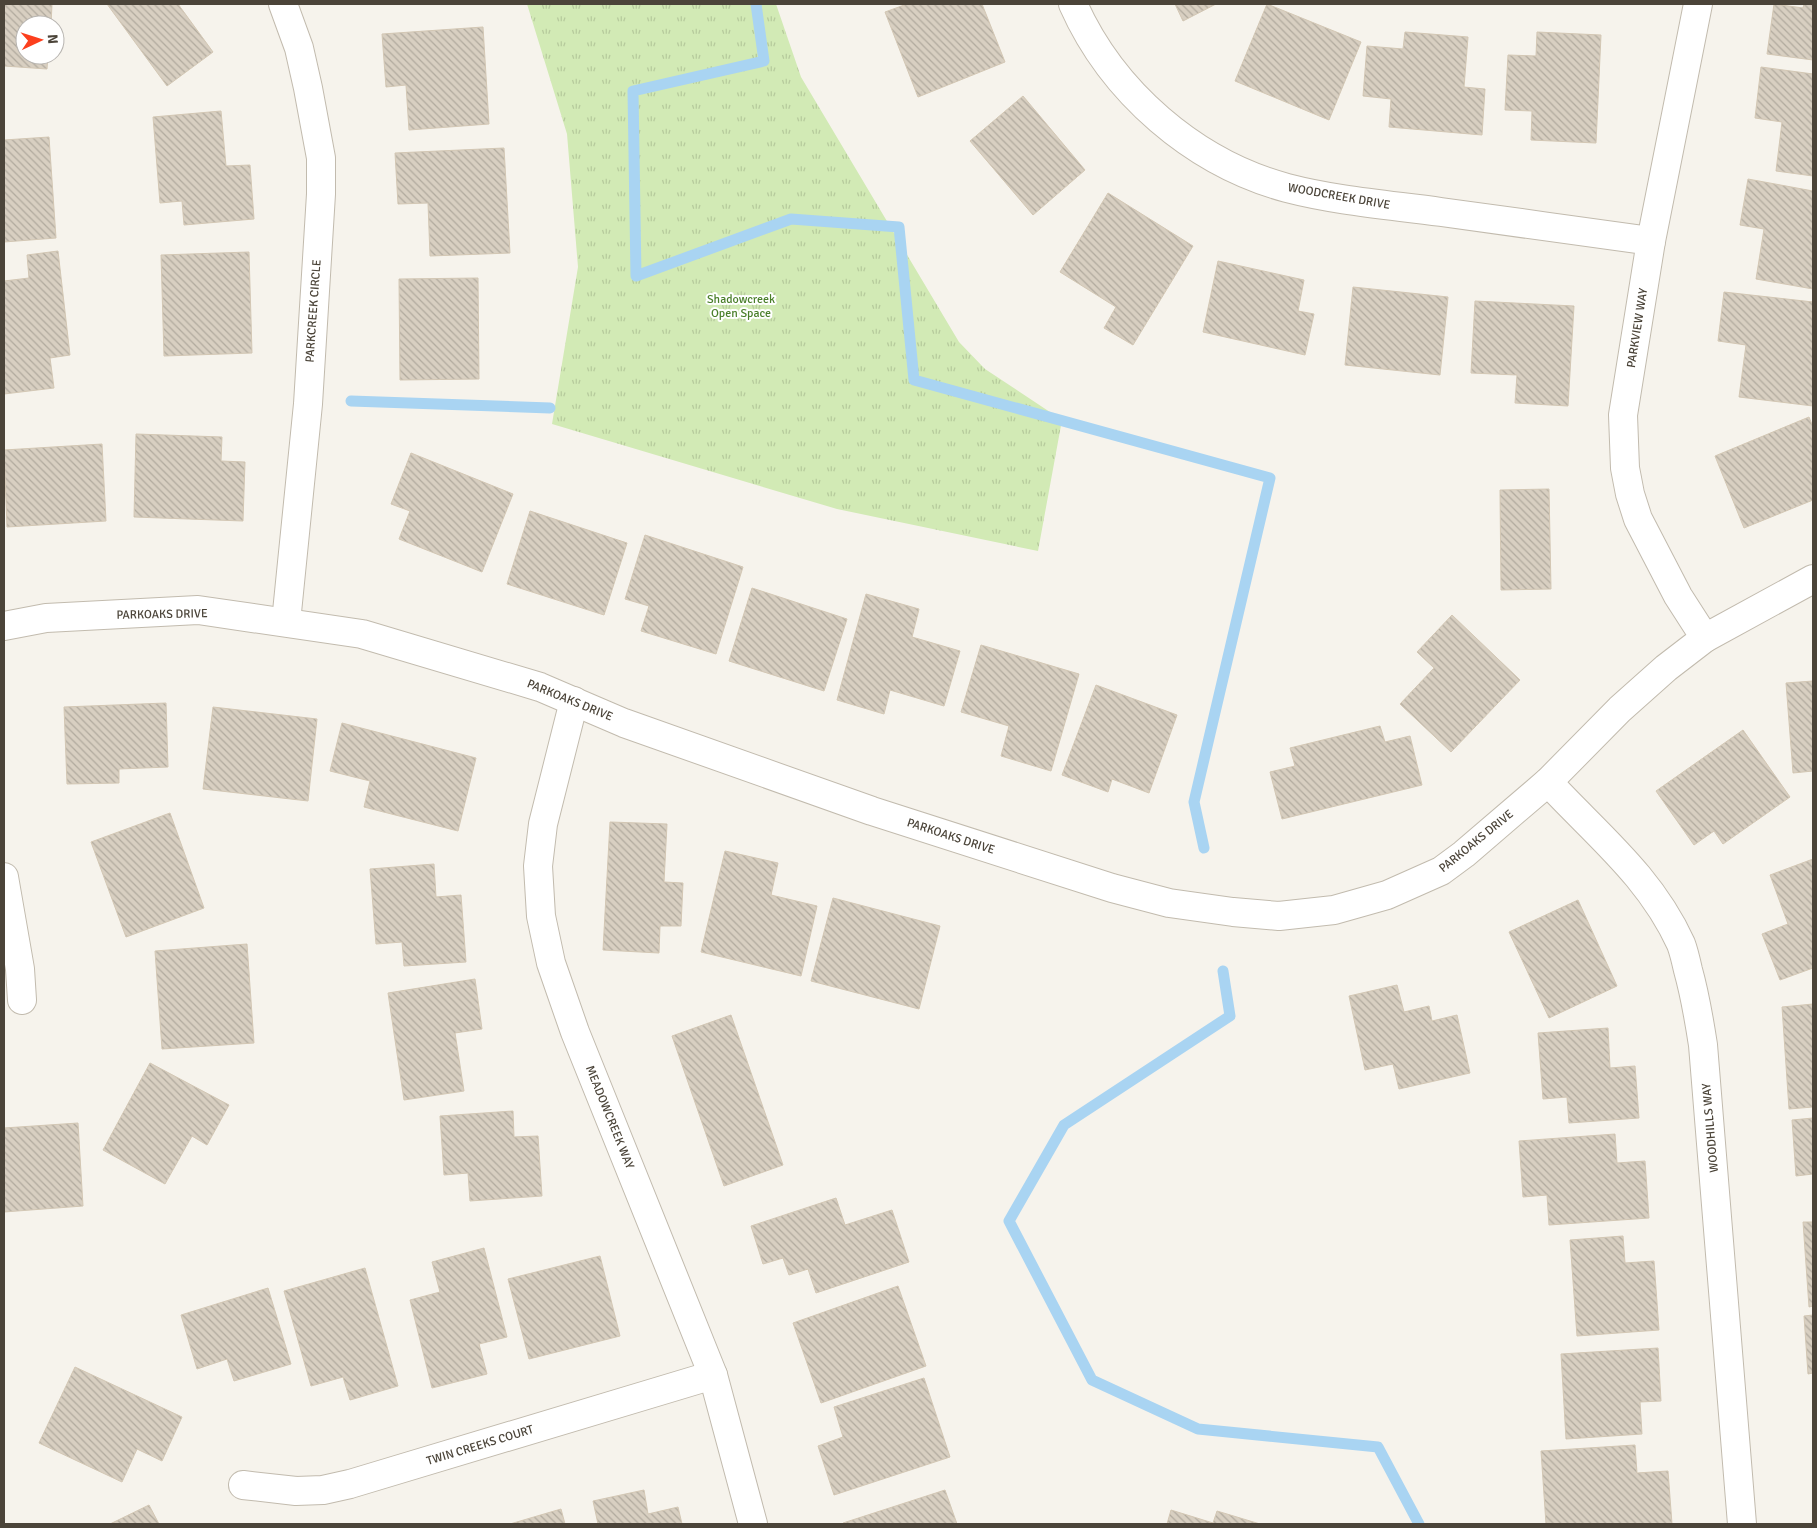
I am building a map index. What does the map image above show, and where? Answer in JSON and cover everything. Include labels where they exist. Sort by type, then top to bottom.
[{"type":"street","name":"PARKCREEK CIRCLE","points":[[283,4],[299,48],[321,158],[321,194],[308,404],[286,622]]},
{"type":"street","name":"WOODCREEK DRIVE","points":[[1073,4],[1103,57],[1139,101],[1184,139],[1234,168],[1287,188],[1342,199],[1651,240]]},
{"type":"street","name":"PARKVIEW WAY","points":[[1698,4],[1651,240],[1623,415],[1625,468],[1630,494],[1638,519],[1678,596],[1705,638]]},
{"type":"street","name":"PARKOAKS DRIVE","points":[[4,626],[46,618],[198,610],[362,634],[540,687],[624,723],[872,811],[1112,888],[1168,903],[1279,916],[1334,910],[1387,895],[1441,871],[1464,854],[1548,782],[1620,709],[1666,668],[1705,638],[1813,579]]},
{"type":"street","name":"MEADOWCREEK WAY","points":[[574,701],[543,824],[538,866],[541,916],[551,963],[576,1032],[713,1375],[753,1524]]},
{"type":"street","name":"WOODHILLS WAY","points":[[1548,782],[1624,859],[1656,898],[1681,945],[1697,1004],[1703,1045],[1742,1524]]},
{"type":"street","points":[[4,877],[20,969],[22,1000]]},
{"type":"street","name":"TWIN CREEKS COURT","points":[[243,1485],[296,1492],[323,1490],[350,1484],[713,1375]]},
{"type":"green space","name":"Shadowcreek Open Space","points":[[527,4],[776,4],[801,77],[959,342],[985,369],[1062,420],[1038,551],[837,509],[552,424],[578,267],[567,134]]},
{"type":"building","points":[[4,4],[52,4],[51,15],[15,15],[15,65],[47,65],[47,69],[4,66]]},
{"type":"building","points":[[107,4],[178,4],[213,52],[167,86]]},
{"type":"building","points":[[907,4],[982,4],[1005,62],[918,97],[885,12]]},
{"type":"building","points":[[1175,4],[1216,4],[1183,21]]},
{"type":"building","points":[[1267,4],[1361,42],[1329,120],[1235,81]]},
{"type":"building","points":[[1774,4],[1803,8],[1804,4],[1813,4],[1813,60],[1767,54]]},
{"type":"building","points":[[483,27],[489,124],[409,130],[406,85],[386,87],[382,34]]},
{"type":"building","points":[[1405,32],[1468,37],[1464,87],[1485,89],[1482,135],[1389,127],[1391,99],[1363,96],[1367,46],[1403,49]]},
{"type":"building","points":[[1537,32],[1601,35],[1596,143],[1531,140],[1532,111],[1505,110],[1508,55],[1536,56]]},
{"type":"building","points":[[1761,67],[1813,74],[1813,176],[1776,171],[1782,122],[1755,118]]},
{"type":"building","points":[[1023,96],[1085,170],[1033,215],[970,141]]},
{"type":"building","points":[[221,111],[226,166],[250,165],[254,219],[184,225],[182,201],[160,203],[153,117]]},
{"type":"building","points":[[49,137],[56,238],[4,242],[4,140]]},
{"type":"building","points":[[504,148],[510,253],[430,256],[428,203],[398,204],[395,153]]},
{"type":"building","points":[[1748,179],[1813,191],[1813,289],[1756,279],[1764,229],[1740,225]]},
{"type":"building","points":[[1108,193],[1193,246],[1133,345],[1104,328],[1116,307],[1060,272]]},
{"type":"building","points":[[58,251],[70,355],[50,358],[54,388],[4,394],[4,281],[29,278],[27,255]]},
{"type":"building","points":[[249,252],[252,353],[164,356],[161,255]]},
{"type":"building","points":[[1218,261],[1304,280],[1298,311],[1314,314],[1305,355],[1203,332]]},
{"type":"building","points":[[478,278],[479,379],[400,380],[399,279]]},
{"type":"building","points":[[1353,287],[1448,297],[1440,375],[1345,365]]},
{"type":"building","points":[[1724,292],[1813,302],[1813,406],[1739,397],[1746,345],[1718,341]]},
{"type":"building","points":[[1475,301],[1574,306],[1568,406],[1515,403],[1517,375],[1471,373]]},
{"type":"building","points":[[1809,417],[1813,427],[1813,500],[1744,528],[1715,456]]},
{"type":"building","points":[[136,434],[222,437],[221,461],[245,462],[243,521],[134,517]]},
{"type":"building","points":[[102,444],[106,521],[7,527],[4,450]]},
{"type":"building","points":[[411,453],[513,494],[482,572],[399,539],[410,511],[391,504]]},
{"type":"building","points":[[1549,489],[1551,589],[1501,590],[1500,490]]},
{"type":"building","points":[[530,511],[627,543],[604,615],[507,584]]},
{"type":"building","points":[[645,535],[743,567],[716,654],[641,631],[649,606],[625,599]]},
{"type":"building","points":[[752,588],[847,619],[824,691],[729,661]]},
{"type":"building","points":[[866,594],[919,609],[912,637],[960,651],[944,706],[890,690],[884,714],[837,700]]},
{"type":"building","points":[[1452,615],[1520,680],[1451,752],[1400,704],[1434,668],[1417,652]]},
{"type":"building","points":[[981,645],[1079,674],[1051,771],[1001,756],[1009,726],[961,712]]},
{"type":"building","points":[[1813,681],[1813,771],[1793,773],[1786,683]]},
{"type":"building","points":[[1096,685],[1177,715],[1149,793],[1112,779],[1108,792],[1062,775]]},
{"type":"building","points":[[166,703],[168,767],[119,769],[119,783],[67,784],[64,707]]},
{"type":"building","points":[[213,707],[317,719],[308,801],[203,789]]},
{"type":"building","points":[[342,723],[476,758],[458,831],[364,807],[370,781],[330,771]]},
{"type":"building","points":[[1380,726],[1385,742],[1410,736],[1422,785],[1282,819],[1270,772],[1295,766],[1290,748]]},
{"type":"building","points":[[1743,730],[1790,797],[1723,844],[1714,831],[1694,845],[1656,791]]},
{"type":"building","points":[[170,813],[204,908],[126,937],[91,842]]},
{"type":"building","points":[[610,822],[667,824],[664,882],[683,883],[681,926],[660,926],[659,953],[603,950]]},
{"type":"building","points":[[725,851],[778,863],[771,895],[817,906],[801,976],[701,952]]},
{"type":"building","points":[[1813,859],[1813,968],[1780,980],[1762,934],[1788,924],[1770,875]]},
{"type":"building","points":[[434,864],[436,897],[461,895],[466,962],[404,966],[402,942],[376,944],[370,869]]},
{"type":"building","points":[[833,898],[940,926],[919,1009],[811,981]]},
{"type":"building","points":[[1578,900],[1617,986],[1549,1018],[1509,932]]},
{"type":"building","points":[[247,944],[254,1043],[162,1049],[155,951]]},
{"type":"building","points":[[475,979],[482,1029],[455,1033],[464,1091],[404,1100],[388,993]]},
{"type":"building","points":[[1397,985],[1404,1012],[1429,1006],[1432,1021],[1457,1015],[1470,1073],[1399,1089],[1393,1064],[1365,1070],[1349,996]]},
{"type":"building","points":[[1813,1004],[1813,1107],[1789,1109],[1782,1007]]},
{"type":"building","points":[[731,1015],[783,1165],[724,1186],[672,1036]]},
{"type":"building","points":[[1608,1028],[1610,1068],[1635,1066],[1639,1118],[1569,1123],[1567,1097],[1543,1099],[1538,1033]]},
{"type":"building","points":[[150,1063],[229,1105],[207,1145],[192,1136],[165,1184],[103,1150]]},
{"type":"building","points":[[513,1111],[514,1137],[538,1136],[542,1196],[470,1201],[468,1173],[444,1175],[440,1116]]},
{"type":"building","points":[[1813,1118],[1813,1174],[1796,1176],[1792,1120]]},
{"type":"building","points":[[78,1123],[83,1206],[4,1212],[4,1128]]},
{"type":"building","points":[[1615,1134],[1617,1163],[1645,1161],[1649,1218],[1549,1225],[1547,1195],[1523,1197],[1519,1141]]},
{"type":"building","points":[[836,1198],[845,1225],[892,1210],[909,1262],[816,1293],[808,1269],[789,1275],[783,1258],[763,1264],[751,1226]]},
{"type":"building","points":[[1803,1222],[1813,1222],[1813,1306],[1809,1307]]},
{"type":"building","points":[[1623,1236],[1625,1263],[1654,1261],[1659,1330],[1577,1336],[1570,1240]]},
{"type":"building","points":[[484,1248],[507,1337],[479,1344],[487,1374],[432,1388],[410,1300],[440,1292],[432,1262]]},
{"type":"building","points":[[600,1256],[620,1336],[529,1359],[508,1279]]},
{"type":"building","points":[[365,1268],[398,1386],[350,1400],[343,1377],[311,1386],[284,1291]]},
{"type":"building","points":[[898,1286],[926,1366],[821,1403],[793,1323]]},
{"type":"building","points":[[268,1288],[291,1364],[234,1381],[227,1359],[197,1369],[181,1315]]},
{"type":"building","points":[[1813,1315],[1813,1373],[1808,1374],[1804,1316]]},
{"type":"building","points":[[1658,1348],[1661,1401],[1640,1402],[1642,1434],[1566,1439],[1561,1354]]},
{"type":"building","points":[[75,1367],[182,1417],[162,1461],[137,1449],[122,1482],[39,1443]]},
{"type":"building","points":[[924,1378],[950,1457],[834,1495],[818,1446],[843,1437],[834,1407]]},
{"type":"building","points":[[1635,1445],[1637,1473],[1668,1471],[1672,1524],[1546,1524],[1541,1451]]},
{"type":"building","points":[[644,1490],[648,1514],[678,1507],[682,1524],[598,1524],[593,1501]]},
{"type":"building","points":[[945,1490],[957,1524],[843,1523]]},
{"type":"building","points":[[149,1505],[159,1524],[110,1524]]},
{"type":"building","points":[[561,1509],[565,1524],[510,1524]]},
{"type":"building","points":[[1171,1510],[1213,1523],[1217,1511],[1260,1524],[1167,1524]]},
{"type":"waterway","points":[[756,4],[764,61],[633,91],[636,276],[791,219],[899,227],[914,380],[1270,478],[1194,802],[1204,848]]},
{"type":"waterway","points":[[351,401],[550,408]]},
{"type":"waterway","points":[[1223,971],[1230,1016],[1064,1125],[1009,1221],[1092,1380],[1198,1429],[1378,1447],[1419,1524]]}]
